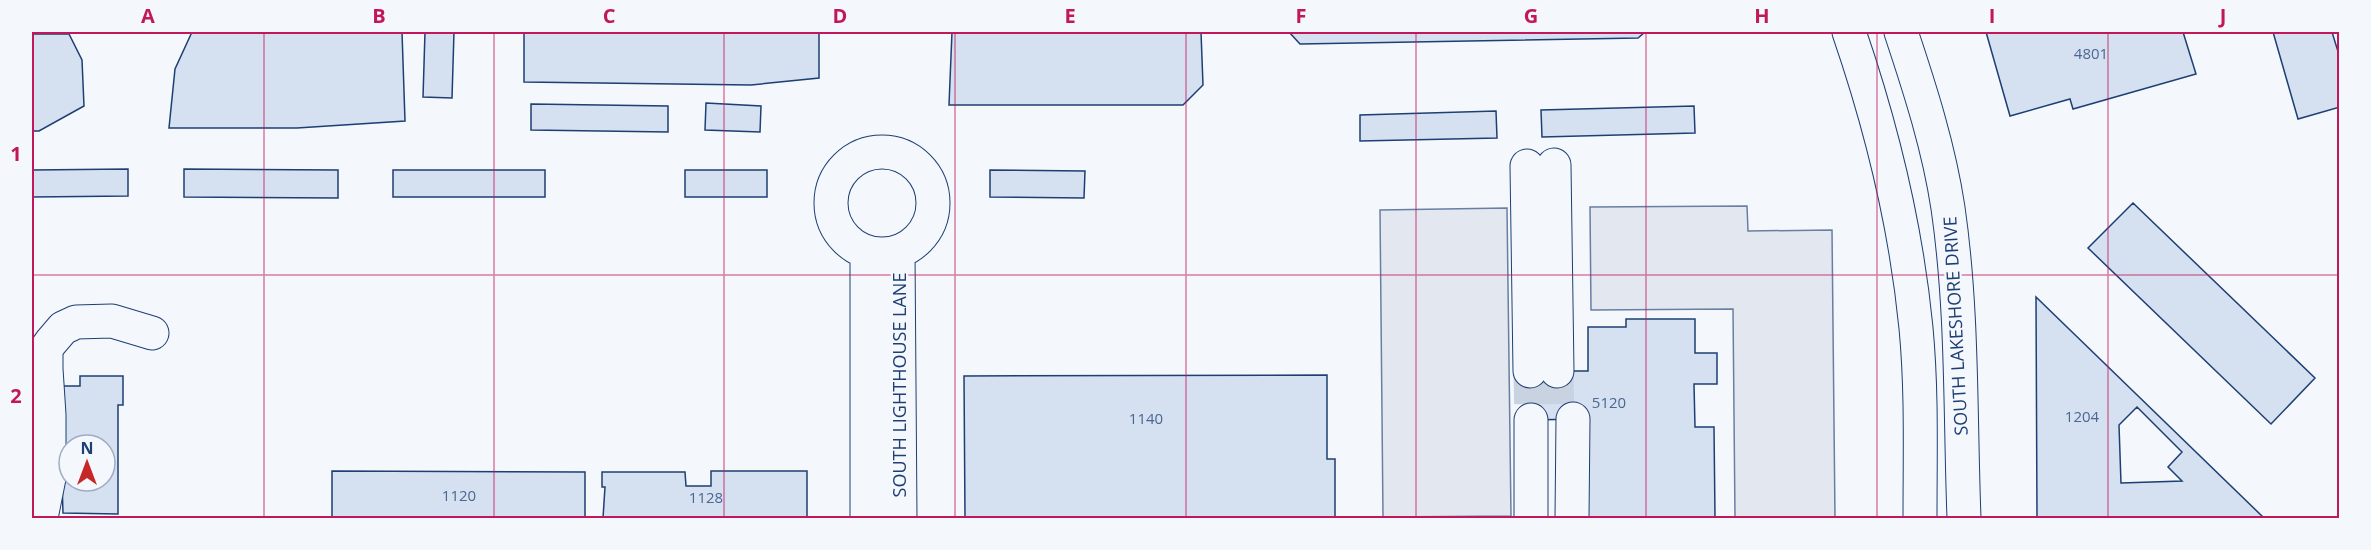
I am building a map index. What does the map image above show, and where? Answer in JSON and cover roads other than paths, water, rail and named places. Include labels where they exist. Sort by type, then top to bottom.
[{"type":"street","points":[[1849,32],[1888,159],[1909,277],[1919,378],[1920,519]]},
{"type":"street","name":"SOUTH LAKESHORE DRIVE","points":[[1901,32],[1919,88],[1948,206],[1958,310],[1964,519]]},
{"type":"street","points":[[1550,371],[1547,166],[1550,371]]},
{"type":"street","name":"SOUTH LIGHTHOUSE LANE","points":[[867,519],[883,252],[900,519]]},
{"type":"street","points":[[41,519],[49,478],[46,349],[63,328],[76,322],[112,321],[152,333]]},
{"type":"street","points":[[1531,519],[1551,420]]},
{"type":"street","points":[[1545,519],[1551,420]]},
{"type":"street","points":[[1551,420],[1559,519]]},
{"type":"street","points":[[1551,420],[1572,519]]},
{"type":"tunnel","points":[[1530,371],[1531,420]]},
{"type":"tunnel","points":[[1557,371],[1558,420]]}]
